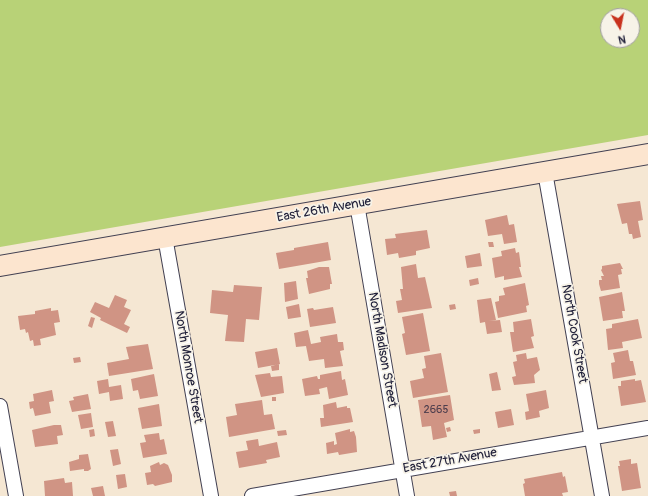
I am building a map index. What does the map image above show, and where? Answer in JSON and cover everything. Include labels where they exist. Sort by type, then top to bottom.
[{"type":"street","name":"East 26th Avenue","points":[[0,266],[648,154]]},
{"type":"street","name":"North Cook Street","points":[[545,172],[602,496]]},
{"type":"street","name":"North Madison Street","points":[[357,204],[407,496]]},
{"type":"street","name":"North Monroe Street","points":[[165,237],[211,496]]},
{"type":"street","points":[[0,406],[16,496]]},
{"type":"street","name":"East 27th Avenue","points":[[252,496],[648,428]]},
{"type":"green space","points":[[0,0],[648,0],[648,135],[0,247]]},
{"type":"building","points":[[640,201],[643,220],[638,221],[641,237],[633,239],[632,234],[629,234],[627,223],[622,224],[617,204]]},
{"type":"building","points":[[507,215],[509,225],[514,224],[517,242],[504,244],[502,234],[488,236],[485,220]]},
{"type":"building","points":[[427,230],[430,248],[416,251],[416,255],[399,258],[398,253],[387,255],[385,239],[396,238],[395,234]]},
{"type":"building","points":[[328,242],[331,260],[279,269],[276,253]]},
{"type":"building","points":[[488,242],[493,242],[494,247],[489,247]]},
{"type":"building","points":[[515,248],[516,253],[519,252],[521,267],[519,267],[522,277],[504,280],[504,276],[495,278],[492,258],[502,256],[501,251]]},
{"type":"building","points":[[480,253],[482,266],[467,268],[465,256]]},
{"type":"building","points":[[620,263],[623,269],[621,269],[622,274],[618,275],[620,288],[601,291],[599,280],[602,280],[601,276],[604,276],[601,270],[602,266]]},
{"type":"building","points":[[416,264],[418,278],[425,277],[432,308],[398,313],[396,301],[402,300],[400,289],[403,289],[401,267]]},
{"type":"building","points":[[319,267],[329,267],[332,284],[330,284],[330,289],[309,294],[306,278],[308,278],[307,271]]},
{"type":"building","points":[[478,278],[479,284],[470,286],[469,280]]},
{"type":"building","points":[[296,281],[298,299],[285,302],[284,283]]},
{"type":"building","points":[[525,283],[529,305],[526,306],[527,312],[498,318],[495,302],[499,301],[499,296],[505,295],[503,288]]},
{"type":"building","points":[[234,285],[262,287],[259,320],[246,319],[244,342],[225,341],[228,315],[210,313],[212,290],[233,292]]},
{"type":"building","points":[[622,292],[625,311],[622,311],[623,318],[603,321],[599,297]]},
{"type":"building","points":[[115,295],[127,300],[124,307],[131,310],[124,324],[130,327],[127,333],[100,320],[101,318],[90,312],[95,302],[109,308]]},
{"type":"building","points":[[491,298],[496,320],[489,321],[500,320],[502,332],[487,334],[485,322],[480,323],[477,300]]},
{"type":"building","points":[[299,304],[301,317],[288,319],[286,307]]},
{"type":"building","points":[[455,304],[456,309],[450,310],[449,305]]},
{"type":"building","points":[[333,307],[336,323],[310,327],[307,309],[313,308],[314,310]]},
{"type":"building","points":[[51,308],[51,311],[58,310],[60,322],[54,323],[56,335],[40,339],[41,345],[34,346],[33,340],[30,341],[28,332],[26,333],[25,329],[20,330],[18,316],[35,314],[35,311]]},
{"type":"building","points":[[423,313],[430,351],[406,355],[402,334],[405,333],[402,317]]},
{"type":"building","points":[[91,317],[95,318],[92,328],[88,326]]},
{"type":"building","points":[[531,319],[534,336],[531,337],[534,348],[513,352],[510,332],[514,332],[513,322]]},
{"type":"building","points":[[638,319],[642,338],[622,342],[623,348],[608,350],[606,329],[612,328],[612,324]]},
{"type":"building","points":[[308,330],[311,344],[321,342],[320,337],[337,334],[338,342],[343,342],[344,350],[340,351],[343,366],[325,368],[324,359],[309,361],[306,346],[296,347],[294,333]]},
{"type":"building","points":[[148,344],[153,369],[109,376],[107,363],[129,359],[126,347]]},
{"type":"building","points":[[277,348],[280,364],[258,368],[255,352]]},
{"type":"building","points":[[628,350],[630,361],[633,361],[636,375],[613,379],[611,363],[615,362],[613,353]]},
{"type":"building","points":[[441,353],[448,392],[413,398],[410,381],[424,378],[422,369],[426,368],[424,356]]},
{"type":"building","points":[[526,353],[527,359],[537,357],[540,370],[534,375],[535,383],[514,385],[512,377],[516,376],[513,362],[517,361],[516,355]]},
{"type":"building","points":[[80,357],[81,362],[74,363],[73,358]]},
{"type":"building","points":[[279,364],[279,370],[272,371],[271,366]]},
{"type":"building","points":[[341,371],[342,380],[345,379],[348,395],[329,399],[327,387],[319,389],[320,394],[305,396],[302,379],[317,376],[318,379],[320,379],[320,375]]},
{"type":"building","points":[[497,372],[501,390],[492,391],[489,374]]},
{"type":"building","points":[[270,373],[271,377],[282,376],[284,393],[261,397],[255,375]]},
{"type":"building","points":[[154,374],[158,396],[140,399],[138,390],[133,391],[131,379]]},
{"type":"building","points":[[108,379],[109,387],[121,385],[123,399],[110,401],[109,392],[99,394],[97,381]]},
{"type":"building","points":[[635,379],[635,381],[641,380],[646,402],[621,406],[618,386],[621,386],[621,381]]},
{"type":"building","points":[[52,390],[54,401],[49,402],[51,413],[35,416],[33,408],[30,409],[29,402],[34,401],[33,394]]},
{"type":"building","points":[[546,390],[549,408],[539,411],[540,417],[526,420],[525,412],[529,411],[526,394]]},
{"type":"building","points":[[88,394],[91,409],[72,412],[69,401],[74,400],[73,397]]},
{"type":"building","points":[[450,395],[454,420],[444,423],[447,437],[433,440],[431,426],[422,427],[418,400]]},
{"type":"building","points":[[272,397],[276,397],[276,401],[272,401]]},
{"type":"building","points":[[262,400],[264,415],[272,414],[275,429],[229,437],[226,417],[237,415],[235,404]]},
{"type":"building","points":[[336,402],[337,408],[347,406],[347,408],[350,408],[353,422],[321,427],[320,418],[324,418],[323,405]]},
{"type":"building","points":[[159,404],[162,426],[142,429],[138,408]]},
{"type":"building","points":[[511,409],[514,425],[498,428],[495,412]]},
{"type":"building","points":[[91,413],[93,427],[81,429],[78,415]]},
{"type":"building","points":[[113,421],[116,436],[108,437],[105,422]]},
{"type":"building","points":[[61,425],[63,435],[57,436],[58,444],[35,447],[32,430]]},
{"type":"building","points":[[450,427],[451,431],[447,432],[446,428]]},
{"type":"building","points":[[94,429],[95,436],[90,437],[89,430]]},
{"type":"building","points":[[350,429],[350,432],[354,431],[356,437],[357,452],[339,455],[338,452],[327,454],[326,443],[334,441],[334,445],[337,444],[335,433]]},
{"type":"building","points":[[480,429],[480,433],[474,434],[473,430]]},
{"type":"building","points":[[286,430],[287,435],[278,436],[277,431]]},
{"type":"building","points":[[159,433],[160,440],[164,439],[167,454],[143,458],[140,443],[146,442],[144,435]]},
{"type":"building","points":[[258,439],[259,446],[277,442],[280,457],[266,460],[267,463],[239,468],[236,452],[248,450],[246,441]]},
{"type":"building","points":[[118,449],[121,464],[113,466],[110,450]]},
{"type":"building","points":[[88,454],[91,469],[88,471],[84,471],[84,469],[70,471],[69,462],[79,459],[79,455]]},
{"type":"building","points":[[631,459],[631,464],[637,463],[641,488],[622,491],[618,466],[620,466],[619,461]]},
{"type":"building","points":[[159,462],[160,465],[164,463],[168,465],[172,475],[172,482],[155,486],[153,484],[147,485],[145,473],[151,472],[150,466]]},
{"type":"building","points":[[562,472],[563,477],[565,476],[568,492],[562,493],[563,496],[525,496],[523,484],[525,483],[524,479]]},
{"type":"building","points":[[125,474],[127,487],[118,489],[116,475]]},
{"type":"building","points":[[64,478],[65,483],[72,482],[73,496],[45,496],[44,481]]},
{"type":"building","points":[[103,486],[105,496],[93,496],[91,488]]},
{"type":"building","points":[[456,491],[457,496],[450,496],[449,492]]}]
